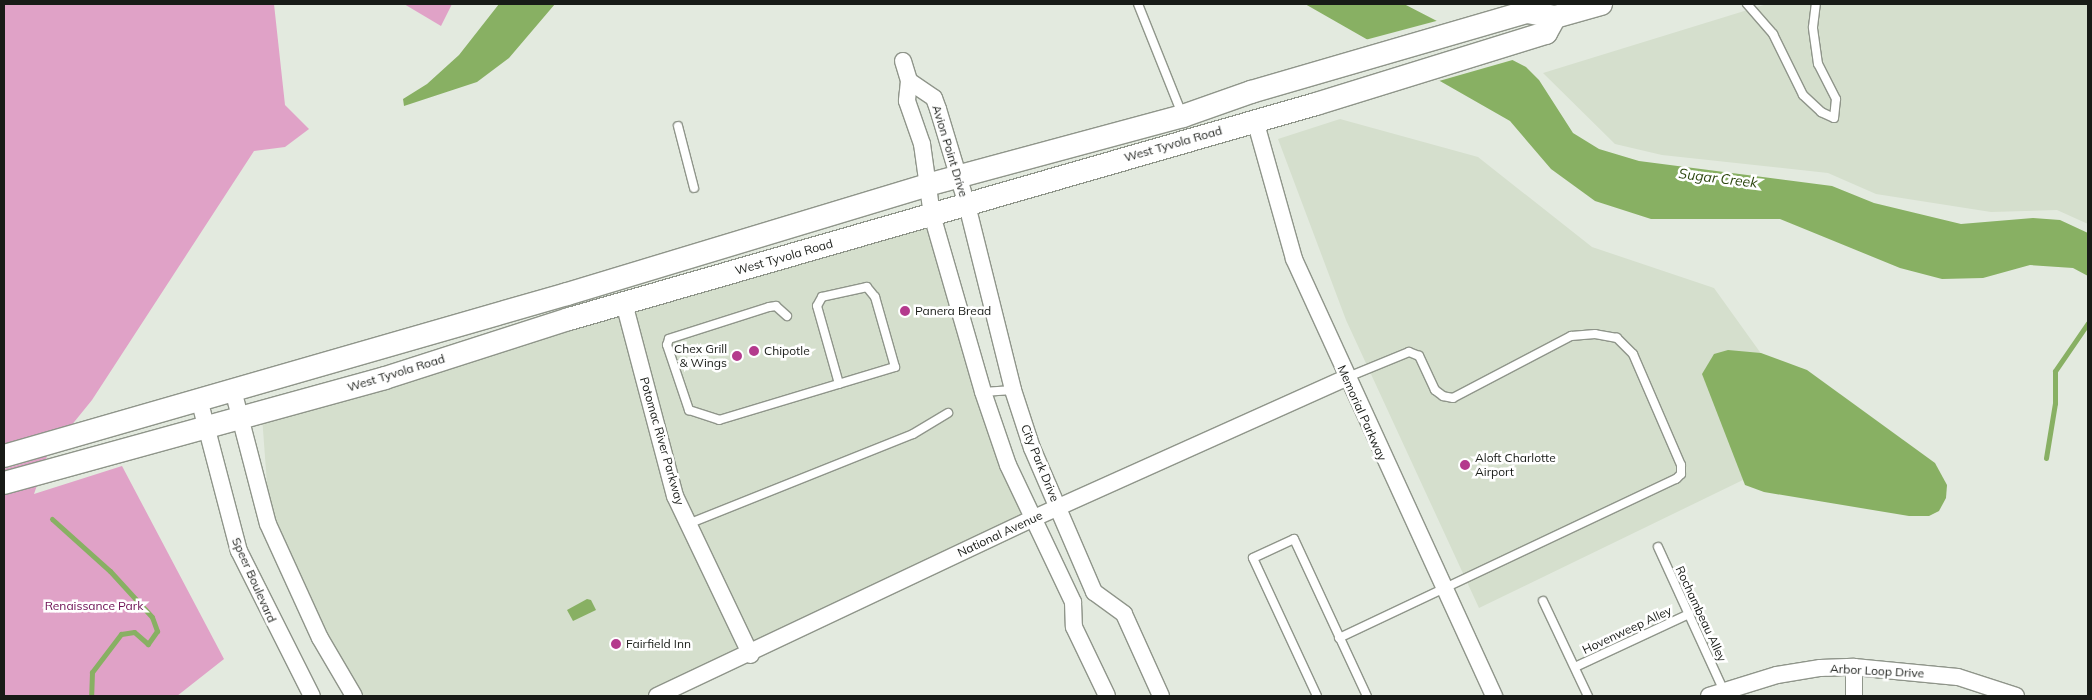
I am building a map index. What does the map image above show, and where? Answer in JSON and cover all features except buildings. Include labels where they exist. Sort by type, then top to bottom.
[{"type":"main road","name":"West Tyvola Road","points":[[4,483],[386,378],[624,303],[967,205],[1371,86],[1551,25],[1601,4]]},
{"type":"main road","name":"West Tyvola Road","points":[[4,456],[567,294],[927,185],[1183,116],[1527,12],[1551,25]]},
{"type":"street","name":"Avion Point Drive","points":[[903,61],[909,81],[907,101],[922,144],[932,215]]},
{"type":"street","name":"Avion Point Drive","points":[[909,81],[934,98],[967,205]]},
{"type":"street","name":"Memorial Parkway","points":[[1255,120],[1294,259],[1442,589],[1494,696]]},
{"type":"street","name":"City Park Drive","points":[[967,205],[1013,390],[1032,448],[1094,592],[1124,614],[1161,696]]},
{"type":"street","points":[[932,215],[983,392],[1008,465],[1073,602],[1074,627],[1106,696]]},
{"type":"street","name":"Potomac River Parkway","points":[[624,303],[675,496],[751,654]]},
{"type":"street","name":"National Avenue","points":[[658,696],[751,654],[1032,519],[1346,378]]},
{"type":"street","points":[[233,390],[271,531],[317,631],[354,696]]},
{"type":"street","name":"Speer Boulevard","points":[[199,399],[239,551],[312,696]]},
{"type":"street","name":"Arbor Loop Drive","points":[[1717,693],[1777,674],[1820,668],[1854,668],[1958,677],[2016,696]]},
{"type":"street","points":[[1854,668],[1854,696]]},
{"type":"lane","points":[[1138,4],[1183,116]]},
{"type":"lane","points":[[1747,4],[1773,34],[1803,95],[1821,112],[1834,118],[1836,99],[1818,64],[1813,27],[1816,4]]},
{"type":"lane","points":[[678,126],[694,188]]},
{"type":"lane","points":[[787,316],[776,306],[769,306],[669,340],[667,345],[685,404],[694,414],[719,420],[839,384],[895,367],[872,290],[862,286],[822,297],[817,306],[839,384]]},
{"type":"lane","points":[[1339,638],[1676,479],[1681,474],[1681,465],[1633,354],[1617,338],[1594,334],[1571,336],[1452,398],[1443,396],[1435,390],[1419,356],[1409,352],[1346,378]]},
{"type":"lane","points":[[983,392],[1013,390]]},
{"type":"lane","points":[[688,524],[912,434],[948,414]]},
{"type":"lane","points":[[1317,696],[1253,558],[1294,539],[1366,696]]},
{"type":"lane","name":"Rochambeau Alley","points":[[1658,548],[1689,614],[1717,693]]},
{"type":"lane","points":[[1543,601],[1588,696]]},
{"type":"lane","name":"Hovenweep Alley","points":[[1575,667],[1689,614]]},
{"type":"shaded area","points":[[1767,4],[2088,4],[2088,224],[2057,210],[1991,212],[1876,194],[1828,173],[1662,155],[1615,144],[1543,73]]},
{"type":"shaded area","points":[[1340,119],[1478,157],[1592,247],[1714,288],[1813,426],[1807,449],[1479,608],[1346,320],[1278,139]]},
{"type":"shaded area","points":[[926,207],[1028,518],[651,696],[356,696],[270,525],[262,416],[622,291]]},
{"type":"green space","points":[[4,4],[274,4],[285,105],[309,129],[285,147],[254,151],[92,400],[49,453],[4,463]]},
{"type":"green space","points":[[404,4],[452,4],[441,26]]},
{"type":"green space","name":"Renaissance Park","points":[[47,456],[34,494],[122,466],[224,659],[177,696],[4,696],[4,469]]},
{"type":"water","points":[[499,4],[555,4],[509,58],[477,82],[404,106],[403,99],[427,84],[459,55]]},
{"type":"water","name":"Sugar Creek","points":[[1305,4],[1404,4],[1526,67],[1539,80],[1573,133],[1599,149],[1639,161],[1832,186],[1874,203],[1961,224],[2033,218],[2060,220],[2088,233],[2088,276],[2073,268],[2030,265],[1983,278],[1942,279],[1900,268],[1780,219],[1651,219],[1595,201],[1551,169],[1510,121]]},
{"type":"water","points":[[1728,350],[1761,353],[1807,370],[1935,463],[1947,485],[1946,498],[1939,511],[1929,516],[1909,516],[1764,492],[1745,485],[1702,374],[1714,354]]},
{"type":"water","points":[[587,599],[591,600],[596,610],[573,621],[567,610]]},
{"type":"pier","points":[[1440,20],[1516,59],[1439,81],[1365,40]]},
{"type":"waterway","points":[[2046,458],[2055,403],[2055,371],[2088,323]]},
{"type":"waterway","points":[[52,519],[110,571],[152,617],[157,631],[148,644],[134,632],[121,634],[92,672],[91,696]]},
{"type":"place","name":"Panera Bread","points":[[905,311]]},
{"type":"place","name":"Chipotle","points":[[754,351]]},
{"type":"place","name":"Chex Grill & Wings","points":[[737,356]]},
{"type":"place","name":"Aloft Charlotte Airport","points":[[1465,465]]},
{"type":"place","name":"Fairfield Inn","points":[[616,644]]}]
